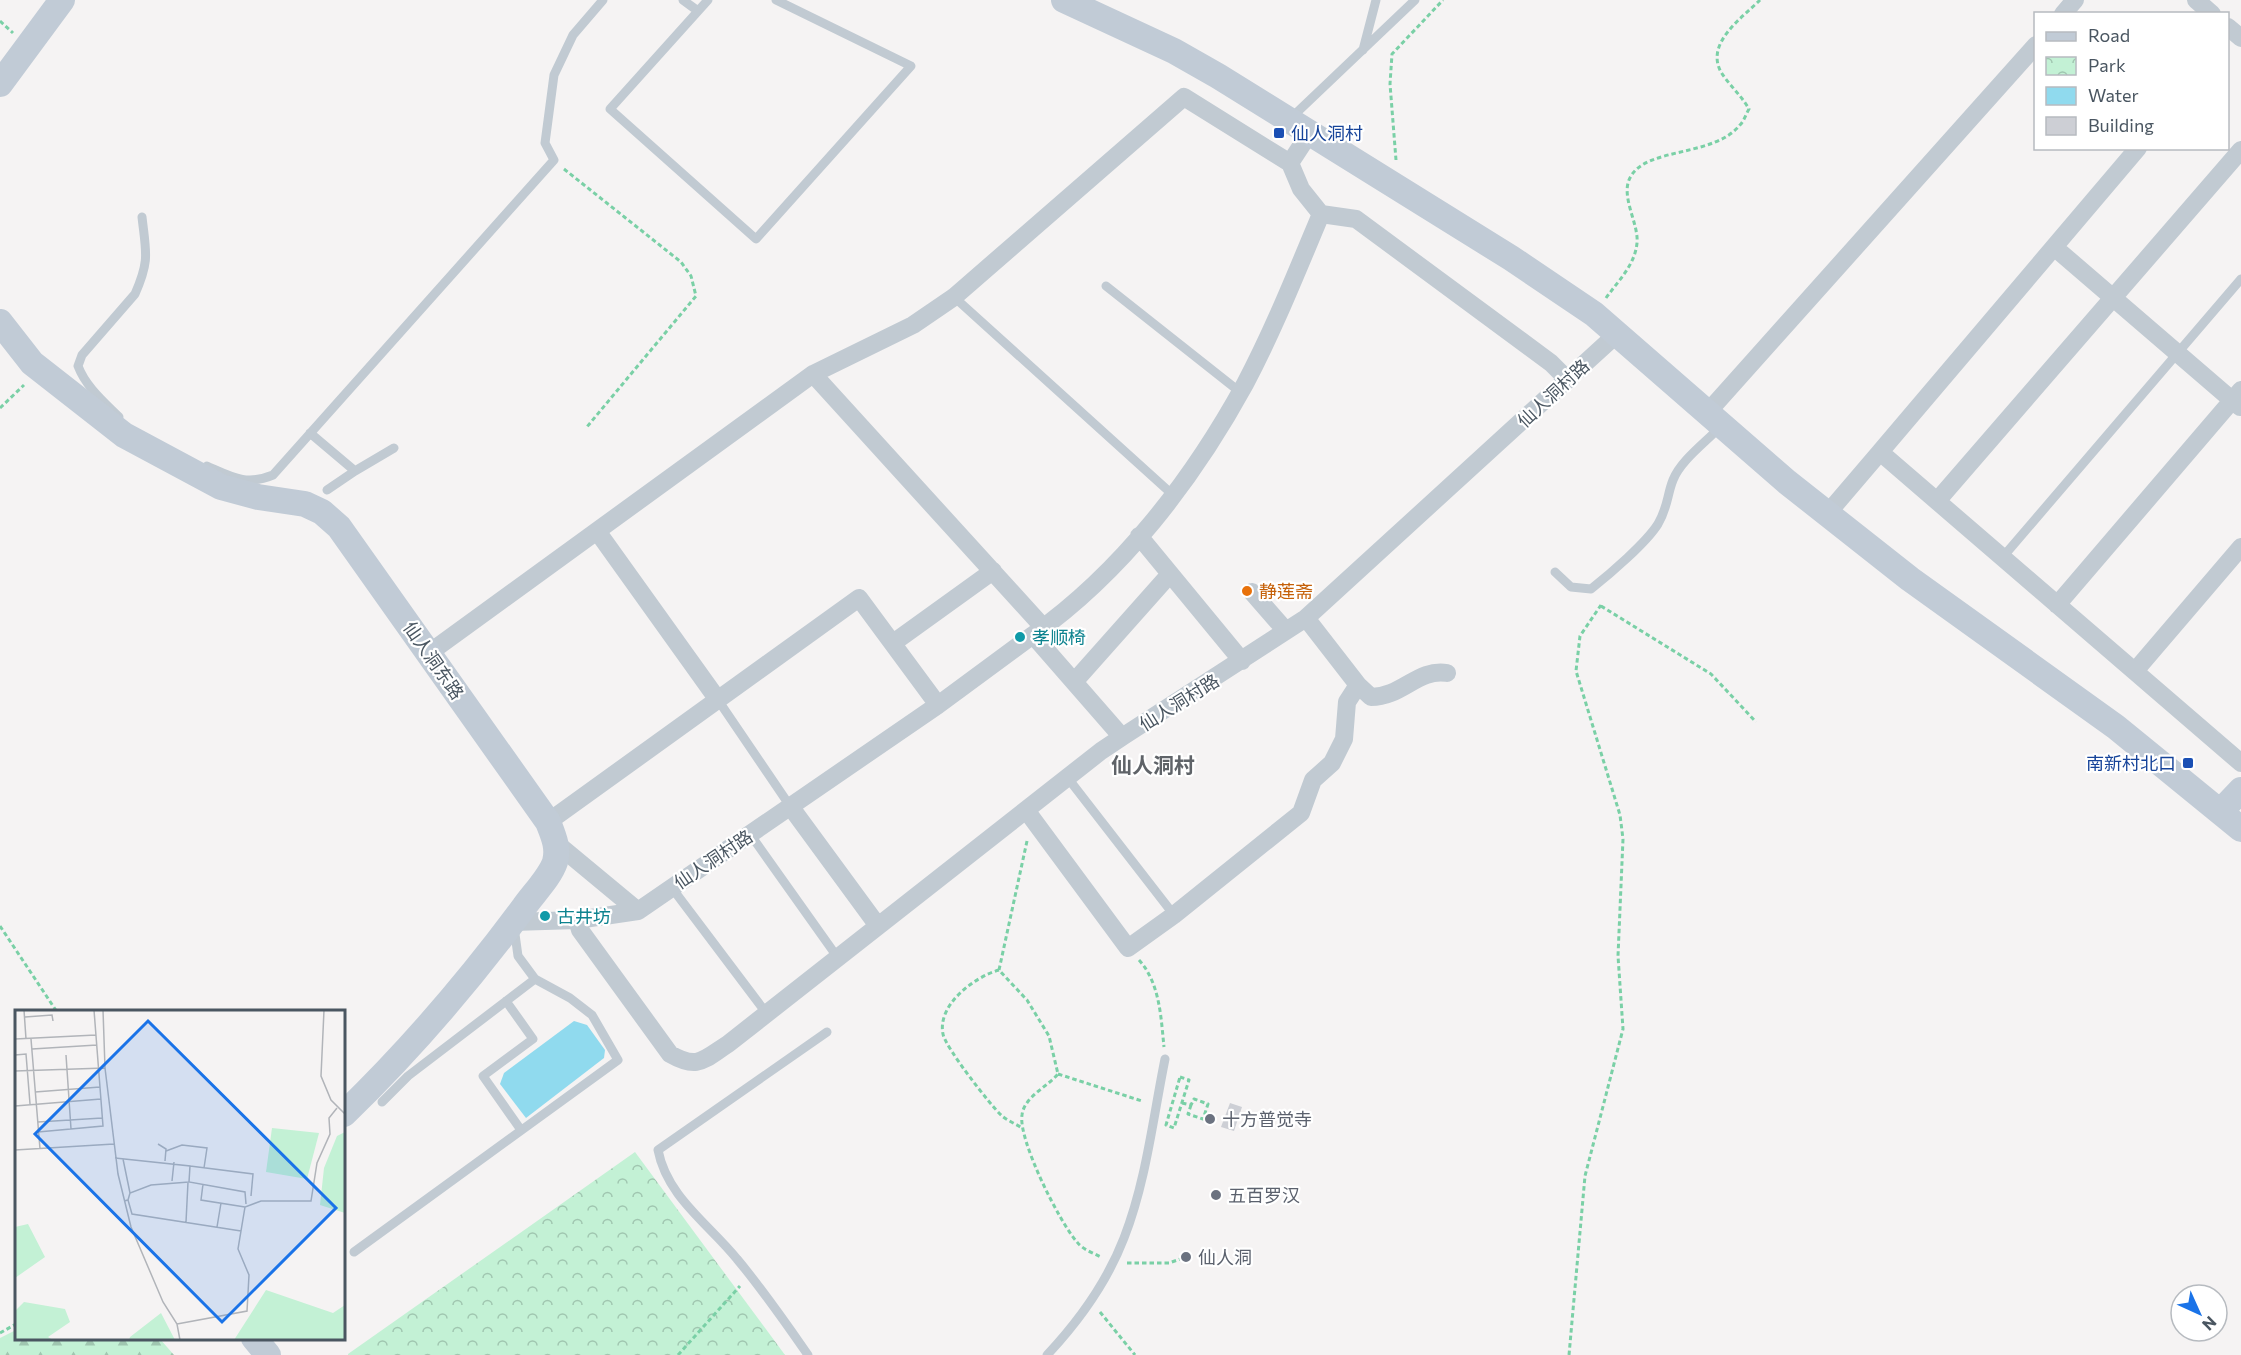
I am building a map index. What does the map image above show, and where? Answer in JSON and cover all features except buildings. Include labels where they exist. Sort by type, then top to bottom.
[{"type":"street","points":[[0,84],[62,0]]},
{"type":"street","points":[[1064,0],[1173,51],[1511,258],[1594,314],[1827,514],[1910,579],[2116,727],[2241,829]]},
{"type":"street","points":[[2065,12],[2075,0]]},
{"type":"street","points":[[2196,0],[2210,12]]},
{"type":"street","points":[[1714,419],[2034,47]]},
{"type":"street","points":[[429,653],[813,374],[913,325],[954,297],[1184,97],[1290,163],[1301,189],[1321,214],[1356,219],[1551,363],[1568,380]]},
{"type":"street","points":[[1290,163],[1298,127]]},
{"type":"street","points":[[1827,514],[2136,150]]},
{"type":"street","points":[[1937,501],[2241,150]]},
{"type":"street","points":[[813,374],[993,571],[1039,631],[1112,569],[1173,495],[1240,392],[1274,325],[1321,214]]},
{"type":"street","points":[[2054,247],[2177,353],[2238,399],[2057,604]]},
{"type":"street","name":"仙人洞东路","points":[[0,322],[17,346],[40,369],[124,435],[220,487],[258,497],[288,500],[322,512],[339,527],[429,653],[552,833]]},
{"type":"street","name":"仙人洞村路","points":[[638,911],[938,705],[1039,631],[1074,682],[1122,737],[1306,618],[1618,333]]},
{"type":"street","points":[[1880,452],[2241,763]]},
{"type":"street","points":[[597,531],[717,700]]},
{"type":"street","points":[[1139,536],[1242,661]]},
{"type":"street","points":[[2135,672],[2241,547]]},
{"type":"street","points":[[893,643],[993,571]]},
{"type":"street","points":[[1074,682],[1170,574]]},
{"type":"street","points":[[1252,592],[1286,631]]},
{"type":"street","points":[[552,833],[717,700],[859,598],[938,705]]},
{"type":"street","points":[[1306,618],[1358,685],[1371,697],[1383,697],[1435,671],[1447,673]]},
{"type":"street","points":[[1030,816],[1128,948],[1174,915],[1301,813],[1313,780],[1332,763],[1344,739],[1347,702],[1358,685]]},
{"type":"street","points":[[577,920],[579,930],[670,1054],[686,1063],[697,1064],[728,1044],[878,926],[1030,816],[1067,777],[1122,737]]},
{"type":"street","points":[[2221,811],[2241,790]]},
{"type":"street","points":[[790,806],[878,926]]},
{"type":"street","points":[[552,833],[638,911]]},
{"type":"street","points":[[345,1113],[383,1074],[491,952],[554,863],[552,833]]},
{"type":"street","points":[[513,922],[577,920],[638,911]]},
{"type":"street","points":[[256,1340],[268,1355]]},
{"type":"lane","points":[[196,461],[235,479],[257,482],[273,475],[554,160],[545,142],[554,75],[573,35],[603,0]]},
{"type":"lane","points":[[683,0],[698,11]]},
{"type":"lane","points":[[708,0],[610,109],[756,239],[911,66],[776,0]]},
{"type":"lane","points":[[1363,50],[1376,0]]},
{"type":"lane","points":[[1298,127],[1363,50],[1415,0]]},
{"type":"lane","points":[[128,423],[94,391],[82,377],[78,366],[82,355],[135,294],[140,283],[148,260],[142,218]]},
{"type":"lane","points":[[2002,558],[2241,279]]},
{"type":"lane","points":[[1106,286],[1240,392]]},
{"type":"lane","points":[[954,297],[1173,495]]},
{"type":"lane","points":[[1555,572],[1571,587],[1591,589],[1608,575],[1657,526],[1669,501],[1673,480],[1714,419]]},
{"type":"lane","points":[[310,433],[355,471]]},
{"type":"lane","points":[[157,441],[186,456]]},
{"type":"lane","points":[[327,490],[394,448]]},
{"type":"lane","points":[[717,700],[790,806]]},
{"type":"lane","points":[[1067,777],[1174,915]]},
{"type":"lane","points":[[750,834],[838,958]]},
{"type":"lane","points":[[672,888],[766,1014]]},
{"type":"lane","points":[[354,1252],[618,1060],[592,1015],[570,998],[535,980],[518,956],[513,922]]},
{"type":"lane","points":[[382,1102],[408,1076],[535,980]]},
{"type":"lane","points":[[506,1001],[533,1039],[483,1076],[521,1130]]},
{"type":"lane","points":[[808,1355],[736,1258],[671,1187],[661,1166],[658,1150],[827,1032]]},
{"type":"lane","points":[[1047,1355],[1091,1302],[1124,1238],[1136,1202],[1165,1059]]},
{"type":"path","points":[[1395,186],[1396,154],[1390,84],[1392,54],[1443,0]]},
{"type":"path","points":[[1594,314],[1633,261],[1637,241],[1628,188],[1630,177],[1640,165],[1713,145],[1740,126],[1749,109],[1741,95],[1721,72],[1717,58],[1721,39],[1760,0]]},
{"type":"path","points":[[554,160],[681,262],[691,276],[696,296],[586,428]]},
{"type":"path","points":[[0,408],[40,369]]},
{"type":"path","points":[[1591,589],[1601,605],[1711,674],[1756,722]]},
{"type":"path","points":[[1569,1355],[1585,1176],[1623,1029],[1618,956],[1623,839],[1620,814],[1576,671],[1580,636],[1601,605]]},
{"type":"path","points":[[999,970],[1030,816]]},
{"type":"path","points":[[0,926],[56,1010]]},
{"type":"path","points":[[1128,948],[1145,966],[1159,1001],[1165,1059]]},
{"type":"path","points":[[999,970],[1027,1000],[1049,1036],[1058,1074]]},
{"type":"path","points":[[999,970],[982,974],[949,1006],[943,1023],[943,1036],[964,1068],[1003,1117],[1023,1128]]},
{"type":"path","points":[[1058,1074],[1156,1105]]},
{"type":"path","points":[[1058,1074],[1028,1101],[1022,1114],[1023,1128],[1051,1202],[1078,1244],[1112,1263],[1169,1263],[1186,1257]]},
{"type":"path","points":[[1180,1077],[1189,1080],[1182,1103],[1174,1128],[1166,1125],[1180,1077]]},
{"type":"path","points":[[1194,1099],[1208,1104],[1203,1119],[1188,1114],[1191,1106],[1194,1099]]},
{"type":"path","points":[[1182,1103],[1191,1106]]},
{"type":"path","points":[[678,1355],[740,1287],[736,1258]]},
{"type":"path","points":[[1091,1302],[1135,1355]]},
{"type":"path","points":[[0,1333],[15,1325]]},
{"type":"green space","points":[[635,1152],[785,1355],[348,1355],[348,1354]]},
{"type":"green space","points":[[15,1330],[15,1340],[161,1340],[174,1355],[0,1355],[0,1338]]},
{"type":"water","points":[[574,1021],[587,1025],[605,1050],[604,1058],[526,1118],[500,1084],[504,1073]]},
{"type":"place","name":"仙人洞村","points":[[1279,133]]},
{"type":"place","name":"静莲斋","points":[[1247,591]]},
{"type":"place","name":"孝顺椅","points":[[1020,637]]},
{"type":"place","name":"南新村北口","points":[[2188,763]]},
{"type":"place","name":"古井坊","points":[[545,916]]},
{"type":"place","name":"十方普觉寺","points":[[1210,1119]]},
{"type":"place","name":"五百罗汉","points":[[1216,1195]]},
{"type":"place","name":"仙人洞","points":[[1186,1257]]},
{"type":"district","name":"仙人洞村","points":[[1153,764]]}]
